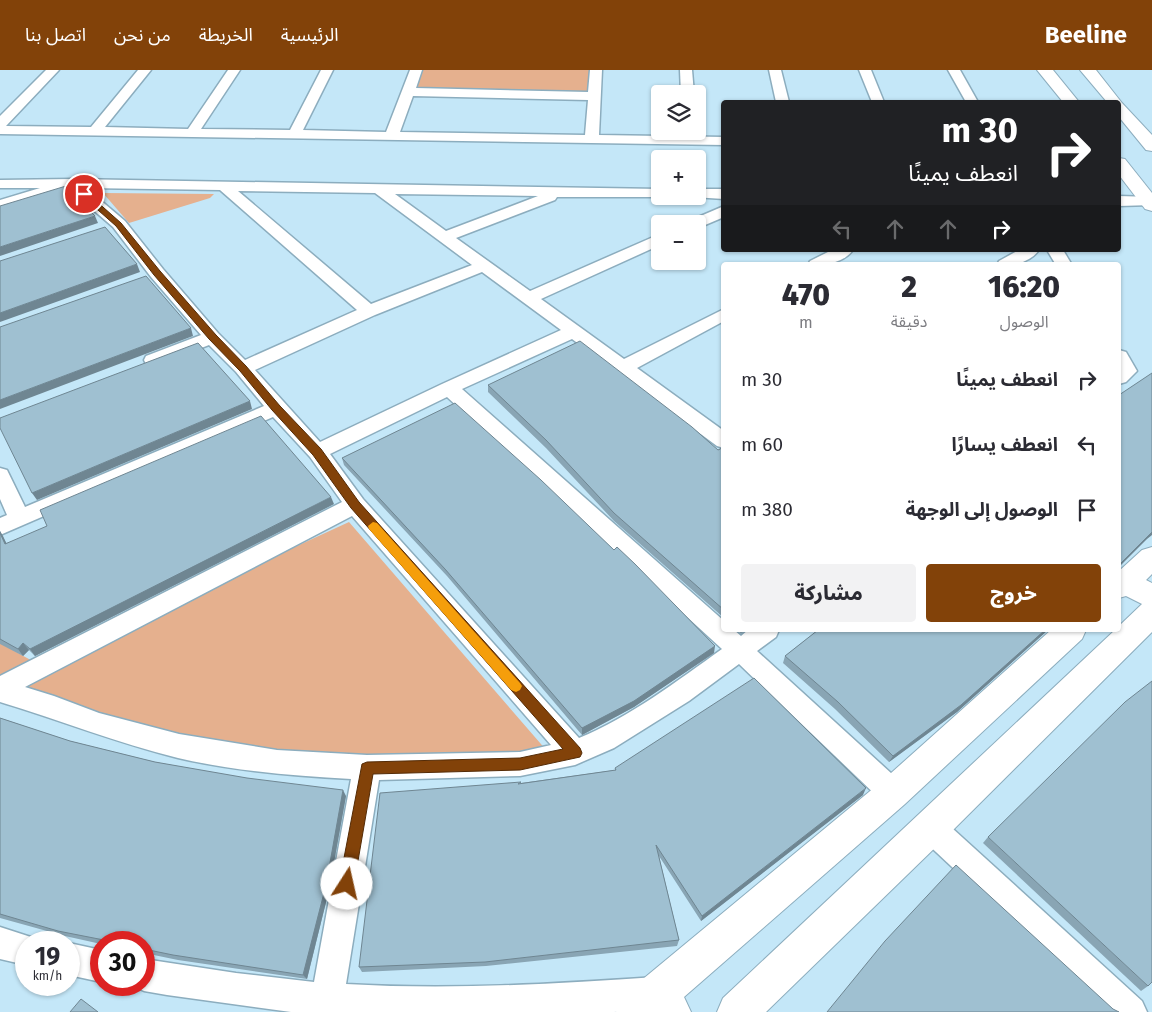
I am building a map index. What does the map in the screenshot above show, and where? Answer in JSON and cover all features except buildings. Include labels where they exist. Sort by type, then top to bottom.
[{"type":"street","points":[[0,124],[53,70]]},
{"type":"street","points":[[94,132],[145,70]]},
{"type":"street","points":[[191,134],[234,70]]},
{"type":"street","points":[[294,135],[327,70]]},
{"type":"street","points":[[391,137],[416,70]]},
{"type":"street","points":[[592,139],[596,70]]},
{"type":"street","points":[[686,70],[687,85]]},
{"type":"street","points":[[775,70],[782,100]]},
{"type":"street","points":[[865,70],[877,100]]},
{"type":"street","points":[[954,70],[971,100]]},
{"type":"street","points":[[1045,70],[1069,100]]},
{"type":"street","points":[[1088,70],[1113,100]]},
{"type":"street","points":[[408,92],[594,96]]},
{"type":"street","points":[[1121,109],[1152,146]]},
{"type":"street","points":[[0,130],[391,137],[592,139],[651,137]]},
{"type":"street","points":[[706,138],[721,141]]},
{"type":"street","points":[[1121,166],[1150,203]]},
{"type":"street","points":[[0,205],[72,183]]},
{"type":"street","points":[[72,183],[148,276],[243,368],[276,408],[317,452],[355,505],[575,753]]},
{"type":"street","points":[[0,184],[72,183],[651,194]]},
{"type":"street","points":[[224,186],[369,311]]},
{"type":"street","points":[[379,189],[721,436]]},
{"type":"street","points":[[444,237],[560,193]]},
{"type":"street","points":[[706,194],[721,194]]},
{"type":"street","points":[[1121,201],[1150,203]]},
{"type":"street","points":[[706,219],[721,212]]},
{"type":"street","points":[[529,298],[651,243]]},
{"type":"street","points":[[822,262],[840,252]]},
{"type":"street","points":[[1010,262],[1028,252]]},
{"type":"street","points":[[243,368],[369,311],[483,266]]},
{"type":"street","points":[[624,367],[721,316]]},
{"type":"street","points":[[317,452],[449,388],[574,331]]},
{"type":"street","points":[[138,365],[212,337]]},
{"type":"street","points":[[1121,359],[1128,371],[1121,376]]},
{"type":"street","points":[[449,388],[740,650],[893,793]]},
{"type":"street","points":[[0,526],[276,408]]},
{"type":"street","points":[[0,475],[19,517]]},
{"type":"street","points":[[0,689],[355,505]]},
{"type":"street","points":[[1152,558],[1121,584],[1152,596]]},
{"type":"street","points":[[736,1012],[931,828],[1152,613]]},
{"type":"street","points":[[0,689],[97,724],[179,746],[277,762],[367,768],[520,764],[575,753],[605,740],[680,693],[764,632]]},
{"type":"street","points":[[155,977],[220,987],[327,999],[421,1003],[541,1001],[655,1006],[893,793],[1069,632]]},
{"type":"street","points":[[327,999],[367,768]]},
{"type":"street","points":[[931,828],[1131,1012]]},
{"type":"street","points":[[0,942],[15,947]]},
{"type":"shaded area","points":[[416,70],[596,70],[593,96],[408,92]]},
{"type":"shaded area","points":[[103,193],[214,194],[210,198],[129,223]]},
{"type":"shaded area","points":[[349,522],[547,751],[535,763],[235,756],[15,694],[66,664],[86,643]]},
{"type":"shaded area","points":[[0,643],[36,663],[0,696]]},
{"type":"slow traffic","points":[[373,526],[516,686]]},
{"type":"route","points":[[84,194],[118,224],[212,337],[243,368],[276,408],[317,452],[355,505],[575,753],[520,764],[367,768],[347,884]]}]
